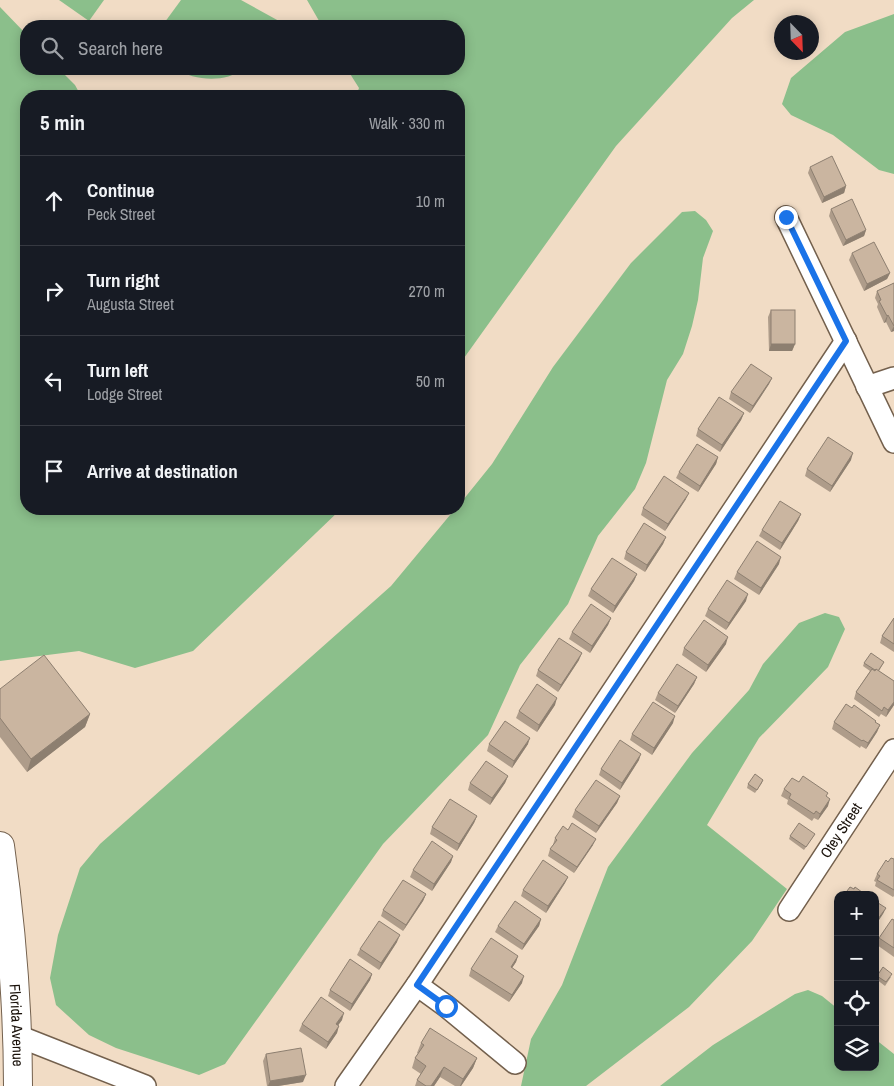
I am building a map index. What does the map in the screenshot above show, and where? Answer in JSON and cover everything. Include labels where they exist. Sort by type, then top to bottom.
[{"type":"main road","name":"Florida Avenue","points":[[0,846],[7,894],[18,1036],[18,1086]]},
{"type":"street","points":[[786,217],[894,442]]},
{"type":"street","points":[[346,1086],[417,985],[846,341]]},
{"type":"street","points":[[867,387],[894,378]]},
{"type":"street","name":"Otey Street","points":[[788,910],[894,750]]},
{"type":"street","points":[[417,985],[446,1006],[515,1063]]},
{"type":"street","points":[[18,1036],[145,1086]]},
{"type":"green space","points":[[59,0],[104,0],[90,20]]},
{"type":"green space","points":[[181,0],[241,0],[277,20],[166,20]]},
{"type":"green space","points":[[307,0],[754,0],[732,18],[616,146],[465,357],[465,90],[358,90],[359,88],[351,75],[465,75],[465,20],[319,20]]},
{"type":"green space","points":[[0,7],[20,28],[20,75],[65,75],[78,90],[20,90],[20,515],[335,515],[193,651],[135,668],[79,651],[0,661]]},
{"type":"green space","points":[[894,14],[894,174],[879,170],[833,135],[791,115],[782,104],[791,78],[812,60],[819,60],[819,54],[845,32]]},
{"type":"green space","points":[[189,75],[233,75],[210,79]]},
{"type":"green space","points":[[695,211],[706,220],[713,231],[703,258],[698,300],[692,326],[683,354],[667,380],[646,463],[635,489],[598,536],[568,604],[520,665],[488,735],[383,844],[225,1064],[199,1075],[116,1048],[89,1035],[56,1005],[50,978],[58,935],[80,868],[100,844],[391,586],[450,515],[465,515],[465,498],[492,464],[553,367],[631,263],[682,212]]},
{"type":"green space","points":[[825,613],[839,617],[845,629],[828,667],[759,738],[707,825],[787,889],[752,941],[689,1007],[586,1086],[521,1086],[531,1039],[562,985],[608,867],[692,753],[749,690],[763,664],[799,623]]},
{"type":"green space","points":[[808,990],[822,996],[834,1006],[834,1071],[879,1071],[879,1042],[894,1054],[894,1086],[660,1086],[713,1045],[795,994]]},
{"type":"building","points":[[832,156],[846,186],[824,197],[810,167]]},
{"type":"building","points":[[852,199],[866,230],[846,240],[831,209]]},
{"type":"building","points":[[874,242],[890,273],[867,284],[852,253]]},
{"type":"building","points":[[894,283],[894,326],[879,301],[881,300],[877,291]]},
{"type":"building","points":[[771,310],[795,310],[795,344],[771,344]]},
{"type":"building","points":[[751,364],[772,378],[753,406],[731,392]]},
{"type":"building","points":[[719,397],[744,413],[722,445],[698,429]]},
{"type":"building","points":[[828,437],[853,453],[832,486],[807,469]]},
{"type":"building","points":[[697,444],[718,457],[700,486],[679,472]]},
{"type":"building","points":[[664,476],[689,493],[668,524],[643,508]]},
{"type":"building","points":[[780,501],[801,514],[782,543],[762,530]]},
{"type":"building","points":[[644,523],[666,537],[647,565],[626,552]]},
{"type":"building","points":[[757,541],[781,557],[761,588],[737,572]]},
{"type":"building","points":[[612,558],[637,574],[615,606],[591,589]]},
{"type":"building","points":[[727,580],[748,594],[729,623],[708,609]]},
{"type":"building","points":[[591,604],[611,618],[592,646],[572,632]]},
{"type":"building","points":[[894,618],[894,644],[882,636]]},
{"type":"building","points":[[704,620],[728,637],[708,665],[684,648]]},
{"type":"building","points":[[559,638],[582,653],[561,685],[538,670]]},
{"type":"building","points":[[871,653],[884,662],[878,671],[864,663]]},
{"type":"building","points":[[44,655],[90,714],[31,759],[0,718],[0,689]]},
{"type":"building","points":[[677,664],[697,677],[678,706],[658,693]]},
{"type":"building","points":[[872,669],[875,671],[876,669],[894,681],[894,702],[888,710],[884,707],[882,711],[856,692]]},
{"type":"building","points":[[537,684],[557,698],[539,725],[519,711]]},
{"type":"building","points":[[653,702],[675,716],[654,748],[632,734]]},
{"type":"building","points":[[846,704],[852,708],[854,705],[880,725],[868,743],[834,722]]},
{"type":"building","points":[[505,721],[530,738],[514,761],[489,744]]},
{"type":"building","points":[[620,740],[641,754],[622,783],[601,769]]},
{"type":"building","points":[[486,761],[508,776],[492,798],[470,783]]},
{"type":"building","points":[[755,774],[763,780],[757,790],[748,784]]},
{"type":"building","points":[[803,776],[828,793],[826,796],[830,799],[820,814],[816,811],[814,814],[789,798],[791,794],[784,789],[792,778],[799,782]]},
{"type":"building","points":[[596,780],[620,796],[599,826],[575,810]]},
{"type":"building","points":[[450,799],[477,816],[459,844],[432,827]]},
{"type":"building","points":[[572,823],[596,839],[577,867],[550,849],[557,840],[555,838],[563,826],[568,830]]},
{"type":"building","points":[[799,823],[815,834],[806,847],[790,836]]},
{"type":"building","points":[[432,841],[453,856],[434,884],[413,870]]},
{"type":"building","points":[[891,858],[894,859],[894,890],[877,880],[880,876],[877,874],[886,860],[888,862]]},
{"type":"building","points":[[543,860],[568,877],[548,906],[523,890]]},
{"type":"building","points":[[403,880],[426,894],[406,925],[383,910]]},
{"type":"building","points":[[850,887],[854,889],[855,887],[860,891],[847,891]]},
{"type":"building","points":[[515,901],[541,919],[524,944],[498,926]]},
{"type":"building","points":[[879,904],[886,908],[879,918]]},
{"type":"building","points":[[892,919],[894,920],[894,948],[879,938]]},
{"type":"building","points":[[379,921],[400,935],[381,963],[360,949]]},
{"type":"building","points":[[491,938],[518,956],[511,967],[524,976],[512,995],[471,969]]},
{"type":"building","points":[[350,959],[372,974],[352,1004],[330,990]]},
{"type":"building","points":[[883,967],[892,974],[886,982],[879,977],[879,973]]},
{"type":"building","points":[[321,997],[344,1013],[336,1024],[339,1026],[328,1042],[302,1024]]},
{"type":"building","points":[[430,1028],[477,1058],[463,1079],[444,1067],[431,1086],[426,1086],[417,1080],[426,1066],[415,1058],[424,1045],[421,1043]]},
{"type":"building","points":[[301,1048],[306,1075],[270,1081],[266,1054]]},
{"type":"route","points":[[446,1006],[417,985],[846,341],[786,217]]}]
